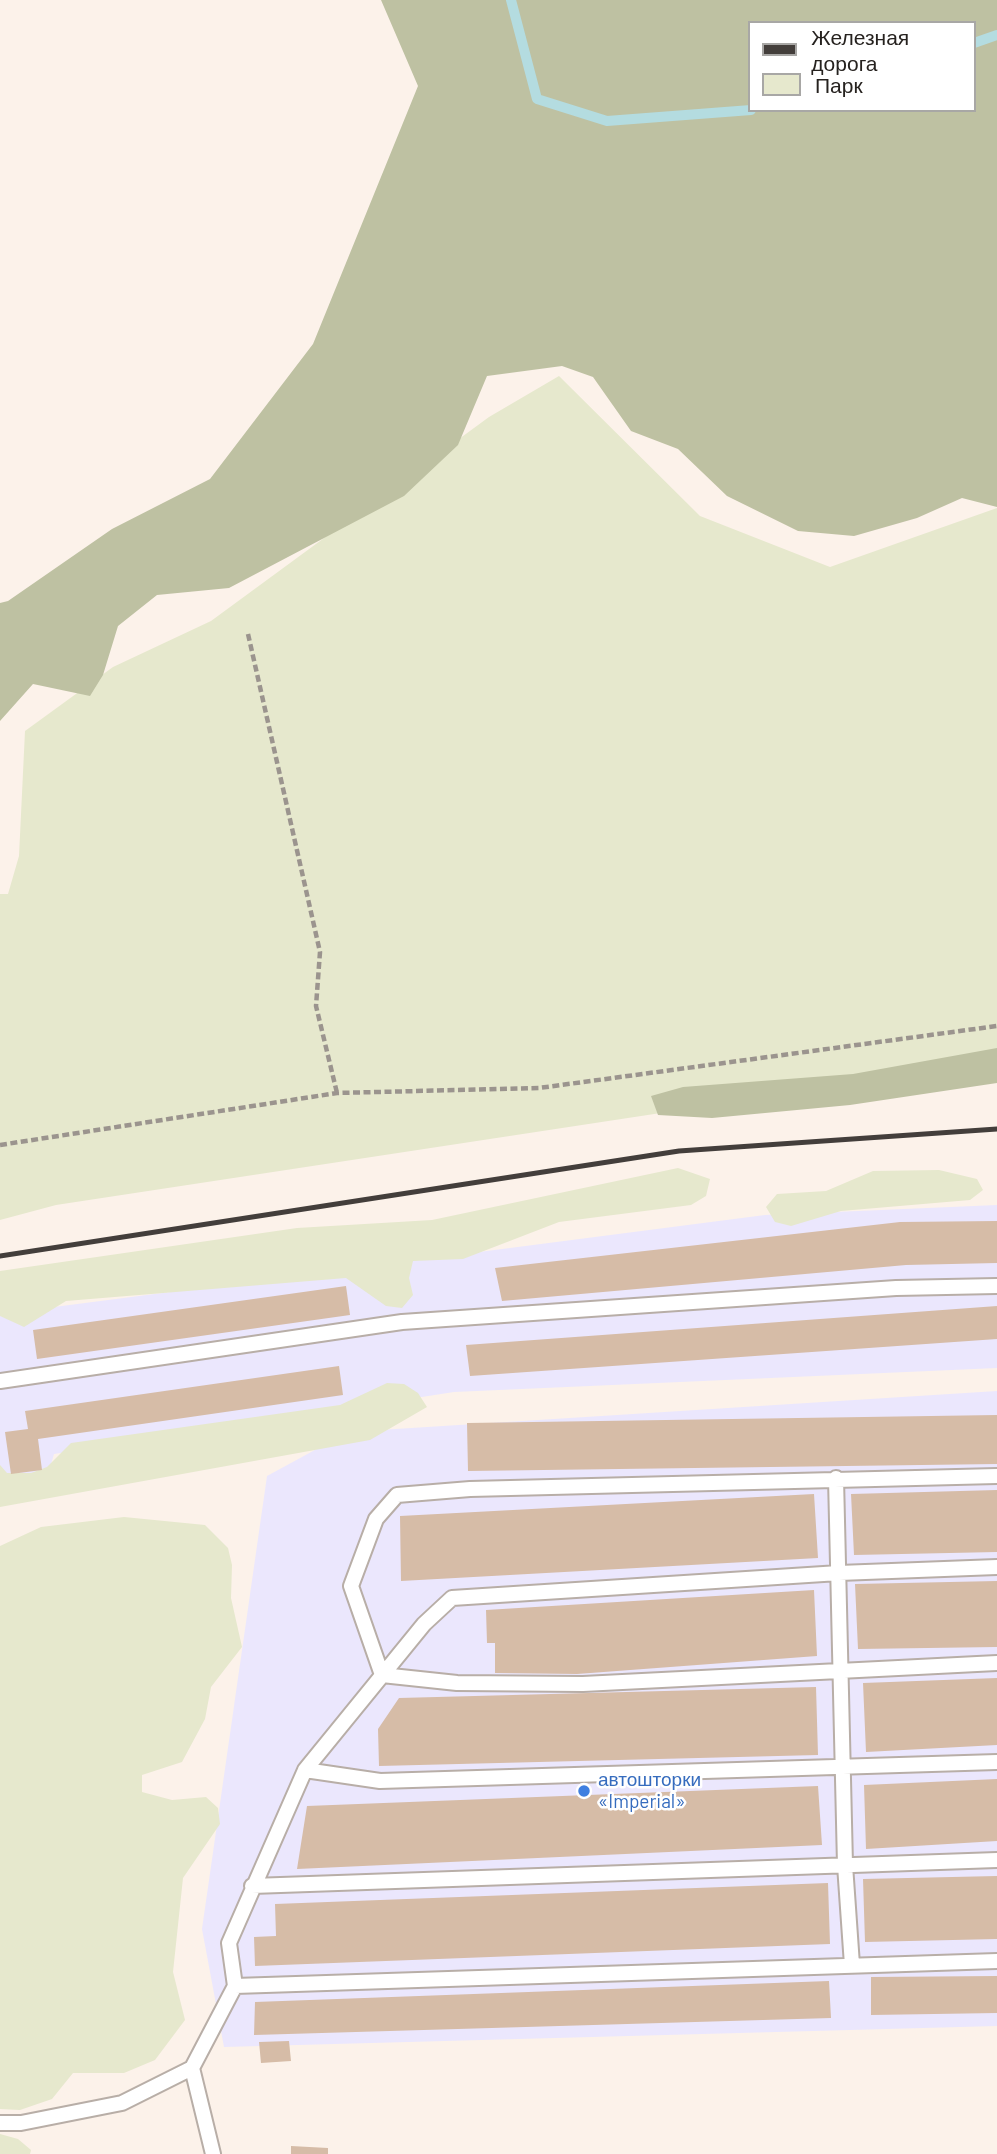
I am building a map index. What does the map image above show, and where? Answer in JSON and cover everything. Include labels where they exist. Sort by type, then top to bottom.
[{"type":"lane","points":[[0,1381],[402,1322],[896,1288],[997,1286]]},
{"type":"lane","points":[[382,1675],[351,1586],[376,1518],[397,1495],[470,1489],[997,1476]]},
{"type":"lane","points":[[836,1478],[845,1865],[852,1965]]},
{"type":"lane","points":[[0,2123],[21,2123],[122,2103],[192,2068],[234,1986],[229,1943],[305,1770],[424,1624],[452,1598],[839,1573],[997,1567]]},
{"type":"lane","points":[[382,1675],[457,1683],[583,1684],[997,1663]]},
{"type":"lane","points":[[305,1770],[380,1781],[997,1762]]},
{"type":"lane","points":[[252,1886],[997,1860]]},
{"type":"lane","points":[[234,1986],[997,1961]]},
{"type":"lane","points":[[192,2068],[213,2154]]},
{"type":"path","points":[[248,634],[320,951],[316,1006],[337,1093]]},
{"type":"path","points":[[0,1145],[337,1093],[538,1088],[997,1026]]},
{"type":"shaded area","points":[[997,1205],[997,1368],[454,1392],[54,1454],[47,1478],[0,1482],[0,1314],[765,1215]]},
{"type":"shaded area","points":[[997,1391],[997,2026],[224,2047],[202,1929],[267,1476],[348,1432]]},
{"type":"green space","points":[[381,0],[997,0],[997,507],[962,498],[917,518],[854,536],[798,531],[727,496],[678,449],[631,431],[593,377],[562,366],[487,376],[458,445],[404,496],[229,588],[157,595],[118,626],[103,675],[90,696],[33,684],[0,721],[0,603],[8,601],[112,529],[210,479],[313,344],[418,86]]},
{"type":"green space","points":[[559,376],[700,516],[830,567],[997,508],[997,1054],[812,1090],[56,1205],[0,1220],[0,894],[8,894],[19,856],[25,731],[113,667],[211,621],[489,417]]},
{"type":"green space","points":[[997,1048],[997,1083],[850,1105],[712,1118],[658,1115],[651,1096],[683,1087],[853,1074]]},
{"type":"green space","points":[[678,1168],[710,1179],[706,1196],[691,1205],[559,1222],[463,1259],[413,1261],[409,1278],[413,1295],[402,1308],[386,1306],[346,1278],[66,1301],[24,1327],[0,1316],[0,1271],[297,1228],[432,1220]]},
{"type":"green space","points":[[939,1170],[977,1179],[983,1190],[970,1200],[841,1211],[791,1226],[775,1222],[766,1207],[777,1194],[826,1191],[873,1171]]},
{"type":"green space","points":[[387,1383],[404,1384],[418,1393],[427,1407],[370,1440],[0,1507],[0,1465],[7,1473],[31,1473],[47,1467],[71,1443],[340,1405]]},
{"type":"green space","points":[[124,1517],[205,1525],[228,1548],[232,1565],[231,1598],[242,1647],[211,1687],[205,1719],[182,1762],[142,1775],[142,1792],[172,1800],[206,1797],[218,1808],[220,1824],[183,1878],[173,1972],[185,2020],[155,2060],[124,2073],[73,2073],[52,2099],[20,2110],[0,2109],[0,1546],[41,1527]]},
{"type":"green space","points":[[0,2134],[18,2139],[31,2150],[30,2154],[0,2154]]},
{"type":"building","points":[[997,1221],[997,1263],[906,1265],[502,1301],[495,1268],[900,1222]]},
{"type":"building","points":[[346,1286],[350,1315],[37,1359],[33,1330]]},
{"type":"building","points":[[997,1306],[997,1339],[470,1376],[466,1345]]},
{"type":"building","points":[[339,1366],[343,1395],[38,1439],[42,1470],[11,1474],[5,1432],[28,1429],[25,1411]]},
{"type":"building","points":[[997,1415],[997,1464],[468,1471],[467,1423]]},
{"type":"building","points":[[997,1490],[997,1552],[854,1555],[851,1494]]},
{"type":"building","points":[[814,1494],[818,1558],[401,1581],[400,1516]]},
{"type":"building","points":[[997,1581],[997,1647],[858,1649],[855,1584]]},
{"type":"building","points":[[814,1590],[817,1656],[577,1674],[495,1673],[495,1643],[487,1643],[486,1610]]},
{"type":"building","points":[[997,1678],[997,1745],[866,1752],[863,1683]]},
{"type":"building","points":[[816,1687],[818,1755],[379,1766],[378,1729],[399,1698]]},
{"type":"building","points":[[997,1779],[997,1841],[866,1849],[864,1785]]},
{"type":"building","points":[[818,1786],[822,1845],[297,1869],[307,1806]]},
{"type":"building","points":[[997,1876],[997,1939],[865,1942],[863,1879]]},
{"type":"building","points":[[828,1883],[830,1944],[255,1966],[254,1937],[276,1936],[275,1904]]},
{"type":"building","points":[[997,1976],[997,2013],[871,2015],[871,1977]]},
{"type":"building","points":[[829,1981],[831,2018],[254,2035],[255,2002]]},
{"type":"building","points":[[289,2041],[291,2061],[261,2063],[259,2042]]},
{"type":"building","points":[[291,2146],[328,2148],[328,2154],[291,2154]]},
{"type":"waterway","points":[[511,0],[537,99],[607,121],[748,110]]},
{"type":"waterway","points":[[976,42],[997,35]]},
{"type":"railway","points":[[0,1256],[679,1151],[997,1129]]},
{"type":"place","name":"автошторки «Imperial»","points":[[584,1791]]}]
